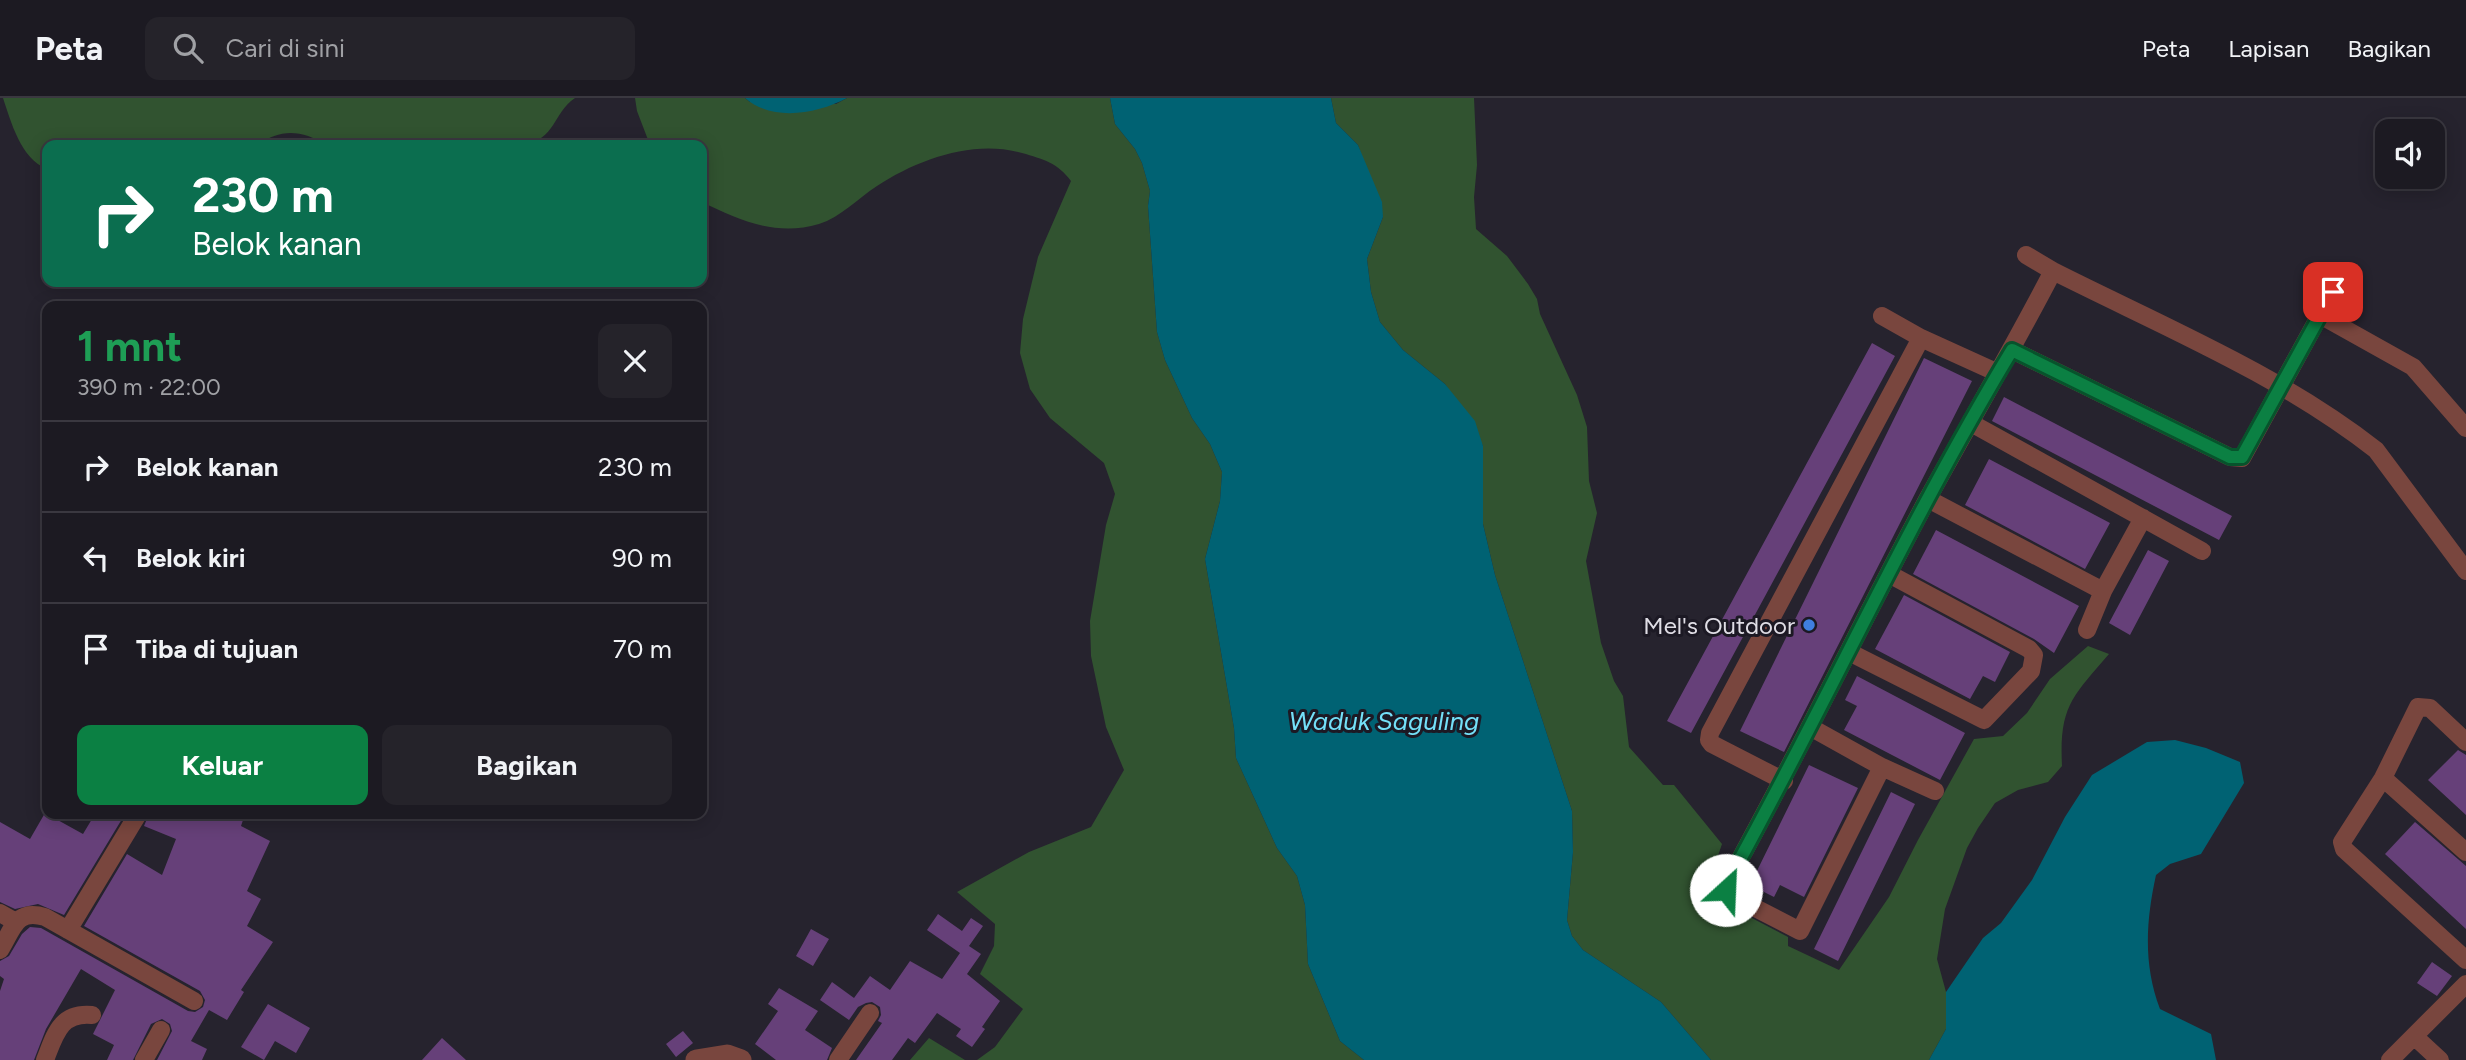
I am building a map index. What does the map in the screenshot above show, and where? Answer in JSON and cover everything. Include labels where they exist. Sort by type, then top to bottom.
[{"type":"street","points":[[2026,255],[2281,386],[2376,450],[2466,571]]},
{"type":"street","points":[[1882,767],[1805,927],[1800,930],[1730,895],[1726,890],[1727,883],[1784,781],[1928,499],[2053,271]]},
{"type":"street","points":[[2012,350],[2235,458],[2242,457],[2247,453],[2333,292]]},
{"type":"street","points":[[1882,316],[1921,338],[1998,373]]},
{"type":"street","points":[[2320,316],[2413,367],[2466,428]]},
{"type":"street","points":[[1784,781],[1712,744],[1710,733],[1921,338]]},
{"type":"street","points":[[1971,423],[2202,551]]},
{"type":"street","points":[[1928,499],[2103,591]]},
{"type":"street","points":[[2087,629],[2103,591],[2143,517]]},
{"type":"street","points":[[1849,652],[1984,720],[1989,718],[2031,671],[2034,655],[2029,649],[1889,574]]},
{"type":"street","points":[[2466,742],[2430,708],[2418,707],[2383,778],[2345,834],[2342,845],[2466,960]]},
{"type":"street","points":[[1810,727],[1882,767],[1935,791]]},
{"type":"street","points":[[2383,778],[2466,852]]},
{"type":"street","points":[[68,930],[135,819]]},
{"type":"street","points":[[0,950],[16,922],[22,916],[32,913],[68,930],[194,1001]]},
{"type":"street","points":[[0,914],[16,922]]},
{"type":"street","points":[[2390,1060],[2466,984]]},
{"type":"street","points":[[838,1060],[870,1013]]},
{"type":"street","points":[[45,1060],[56,1033],[67,1019],[78,1014],[92,1015]]},
{"type":"street","points":[[144,1060],[161,1030]]},
{"type":"street","points":[[2414,1036],[2440,1060]]},
{"type":"street","points":[[696,1060],[727,1055],[741,1060]]},
{"type":"green space","points":[[3,98],[575,98],[548,132],[537,140],[317,140],[292,133],[267,140],[42,140],[42,166],[30,157],[14,128]]},
{"type":"green space","points":[[635,98],[745,98],[750,102],[836,104],[847,98],[1110,98],[1115,124],[1135,149],[1150,191],[1148,206],[1157,332],[1165,360],[1192,418],[1210,444],[1222,472],[1220,501],[1205,559],[1234,728],[1236,758],[1277,848],[1297,876],[1305,905],[1308,964],[1340,1041],[1364,1060],[977,1060],[995,1047],[1023,1009],[980,974],[994,946],[995,924],[957,892],[1029,852],[1091,827],[1124,770],[1106,727],[1091,656],[1090,621],[1106,525],[1115,494],[1104,463],[1050,418],[1030,389],[1020,353],[1023,319],[1038,257],[1071,181],[1055,166],[1030,155],[1004,149],[966,150],[910,167],[819,224],[788,229],[758,225],[707,204],[707,140],[648,140]]},
{"type":"green space","points":[[1331,98],[1474,98],[1476,229],[1507,256],[1537,299],[1540,314],[1577,395],[1587,427],[1589,481],[1597,513],[1586,561],[1601,643],[1614,681],[1623,696],[1629,747],[1663,785],[1674,785],[1722,844],[1702,902],[1719,908],[1725,904],[1788,937],[1788,946],[1839,970],[1889,897],[1974,739],[2003,736],[2027,713],[2050,679],[2088,646],[2109,654],[2070,704],[2063,730],[2062,766],[2048,782],[2018,790],[1995,803],[1967,848],[1945,909],[1937,959],[1946,992],[1946,1029],[1929,1060],[1711,1060],[1661,1002],[1583,950],[1572,936],[1567,920],[1573,852],[1572,811],[1495,575],[1483,524],[1483,446],[1445,384],[1403,350],[1380,322],[1371,292],[1367,259],[1383,217],[1358,145],[1336,123]]},
{"type":"green space","points":[[929,1038],[965,1060],[910,1060]]},
{"type":"water","points":[[745,98],[847,98],[809,111],[781,113],[756,106]]},
{"type":"water","name":"Waduk Saguling","points":[[1110,98],[1331,98],[1336,123],[1358,145],[1382,202],[1383,217],[1367,259],[1371,292],[1380,322],[1403,350],[1445,384],[1475,421],[1483,446],[1483,524],[1495,575],[1572,811],[1573,852],[1567,920],[1572,936],[1583,950],[1661,1002],[1711,1060],[1364,1060],[1340,1041],[1308,964],[1305,905],[1297,876],[1277,848],[1236,758],[1234,728],[1205,559],[1220,501],[1222,472],[1210,444],[1192,418],[1165,360],[1157,332],[1148,206],[1150,191],[1135,149],[1115,124]]},
{"type":"water","points":[[2175,740],[2206,748],[2240,762],[2244,783],[2201,854],[2170,864],[2156,875],[2148,926],[2151,976],[2160,1009],[2211,1034],[2216,1060],[1929,1060],[1946,1029],[1946,992],[1983,938],[2001,923],[2032,880],[2065,817],[2092,775],[2147,742]]},
{"type":"building","points":[[1872,343],[1895,356],[1691,733],[1667,721]]},
{"type":"building","points":[[1924,358],[1972,381],[1784,752],[1740,731]]},
{"type":"building","points":[[2004,397],[2232,516],[2219,540],[1992,421]]},
{"type":"building","points":[[1989,459],[2110,523],[2085,569],[1965,505]]},
{"type":"building","points":[[1936,530],[2079,606],[2054,653],[2034,639],[1913,574]]},
{"type":"building","points":[[2148,550],[2169,561],[2130,635],[2109,623]]},
{"type":"building","points":[[1904,595],[2010,652],[1995,682],[1983,676],[1970,699],[1875,649]]},
{"type":"building","points":[[1857,676],[1965,733],[1940,780],[1844,730],[1857,706],[1845,700]]},
{"type":"building","points":[[2458,750],[2466,755],[2466,815],[2428,780]]},
{"type":"building","points":[[1809,765],[1858,788],[1804,897],[1780,885],[1774,897],[1750,885]]},
{"type":"building","points":[[1891,792],[1915,804],[1838,961],[1814,949]]},
{"type":"building","points":[[42,818],[56,819],[83,834],[92,819],[122,819],[64,915],[38,904],[15,909],[0,902],[0,822],[30,839]]},
{"type":"building","points":[[147,819],[243,819],[241,826],[270,841],[247,891],[261,899],[247,926],[273,942],[241,990],[244,992],[227,1020],[209,1010],[191,1041],[207,1049],[202,1060],[157,1060],[172,1031],[170,1024],[162,1019],[151,1024],[133,1060],[107,1060],[114,1045],[93,1034],[115,990],[81,969],[46,1029],[34,1060],[0,1060],[0,991],[4,979],[0,976],[0,961],[9,956],[22,934],[30,927],[41,928],[188,1011],[195,1012],[203,1007],[205,1000],[200,991],[84,926],[127,854],[162,875],[176,839],[144,826]]},
{"type":"building","points":[[2415,822],[2466,866],[2466,929],[2385,854]]},
{"type":"building","points":[[938,914],[962,931],[971,918],[983,926],[969,946],[981,954],[967,974],[1000,1001],[982,1027],[985,1029],[972,1047],[956,1036],[961,1029],[937,1013],[915,1043],[908,1038],[892,1060],[856,1060],[882,1023],[878,1021],[881,1015],[880,1007],[872,1002],[866,1003],[858,1007],[849,1020],[820,1000],[832,982],[854,998],[870,976],[890,990],[910,961],[942,979],[960,953],[927,930]]},
{"type":"building","points":[[811,929],[829,939],[813,966],[796,956]]},
{"type":"building","points":[[2432,962],[2452,976],[2437,996],[2417,983]]},
{"type":"building","points":[[779,988],[818,1011],[805,1030],[832,1048],[827,1060],[776,1060],[755,1044],[778,1011],[768,1004]]},
{"type":"building","points":[[268,1004],[310,1028],[296,1053],[275,1041],[264,1060],[241,1047]]},
{"type":"building","points":[[683,1031],[693,1043],[676,1057],[666,1044]]},
{"type":"building","points":[[442,1038],[466,1060],[422,1060]]},
{"type":"place","name":"Mel's Outdoor","points":[[1809,625]]},
{"type":"route","points":[[1726,890],[1727,883],[1784,781],[1928,499],[2012,350],[2230,457],[2242,457],[2247,453],[2333,292]]}]
